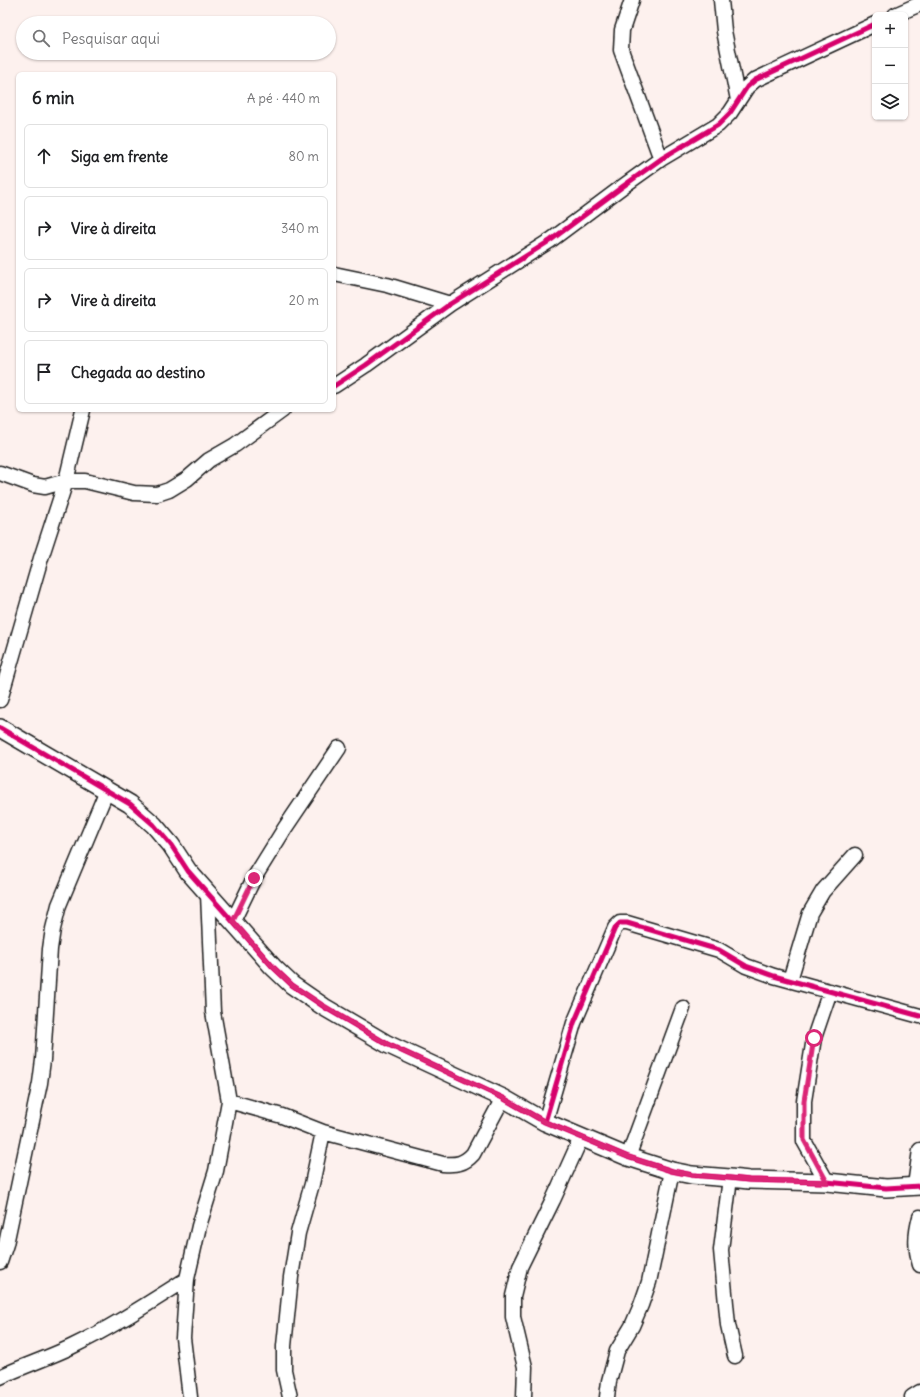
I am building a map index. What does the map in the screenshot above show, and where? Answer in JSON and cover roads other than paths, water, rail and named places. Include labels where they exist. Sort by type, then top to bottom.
[{"type":"street","points":[[632,0],[622,30],[621,50],[661,159]]},
{"type":"street","points":[[721,0],[724,31],[738,100]]},
{"type":"street","points":[[902,12],[920,4]]},
{"type":"street","points":[[336,385],[366,365],[450,304],[551,240],[622,186],[661,159],[718,125],[730,113],[747,87],[755,80],[872,25]]},
{"type":"street","points":[[336,274],[386,285],[450,304]]},
{"type":"street","points":[[0,700],[41,558],[66,481],[83,412]]},
{"type":"street","points":[[0,473],[33,485],[46,487],[66,481],[85,481],[134,493],[157,494],[169,490],[187,479],[209,460],[235,445],[280,412]]},
{"type":"street","points":[[0,728],[130,804],[154,825],[171,845],[188,871],[273,967],[292,985],[387,1044],[503,1098],[545,1122],[628,1157],[672,1171],[692,1175],[749,1180],[827,1182],[886,1188],[917,1186],[920,1150]]},
{"type":"street","points":[[233,921],[254,878],[339,748]]},
{"type":"street","points":[[0,1262],[6,1244],[40,1083],[45,1034],[50,948],[53,929],[59,905],[107,790]]},
{"type":"street","points":[[790,980],[810,913],[822,891],[855,855]]},
{"type":"street","points":[[190,1397],[183,1338],[187,1279],[199,1226],[216,1171],[229,1102],[213,1012],[208,894]]},
{"type":"street","points":[[545,1122],[574,1023],[615,928],[620,923],[627,923],[719,950],[746,966],[790,980],[920,1016]]},
{"type":"street","points":[[827,1182],[804,1140],[804,1101],[814,1038],[830,991]]},
{"type":"street","points":[[628,1157],[683,1008]]},
{"type":"street","points":[[229,1102],[282,1116],[323,1132],[443,1164],[457,1164],[467,1160],[473,1154],[503,1098]]},
{"type":"street","points":[[290,1397],[284,1370],[284,1346],[291,1277],[298,1233],[312,1184],[323,1132]]},
{"type":"street","points":[[524,1397],[525,1367],[513,1317],[513,1296],[520,1267],[581,1138]]},
{"type":"street","points":[[607,1397],[609,1381],[617,1351],[635,1319],[649,1282],[672,1171]]},
{"type":"street","points":[[730,1178],[721,1250],[728,1325],[735,1356]]},
{"type":"street","points":[[920,1217],[916,1233],[917,1253],[920,1265]]},
{"type":"street","points":[[0,1377],[22,1366],[76,1345],[131,1314],[187,1279]]},
{"type":"street","points":[[912,1397],[920,1392]]}]
